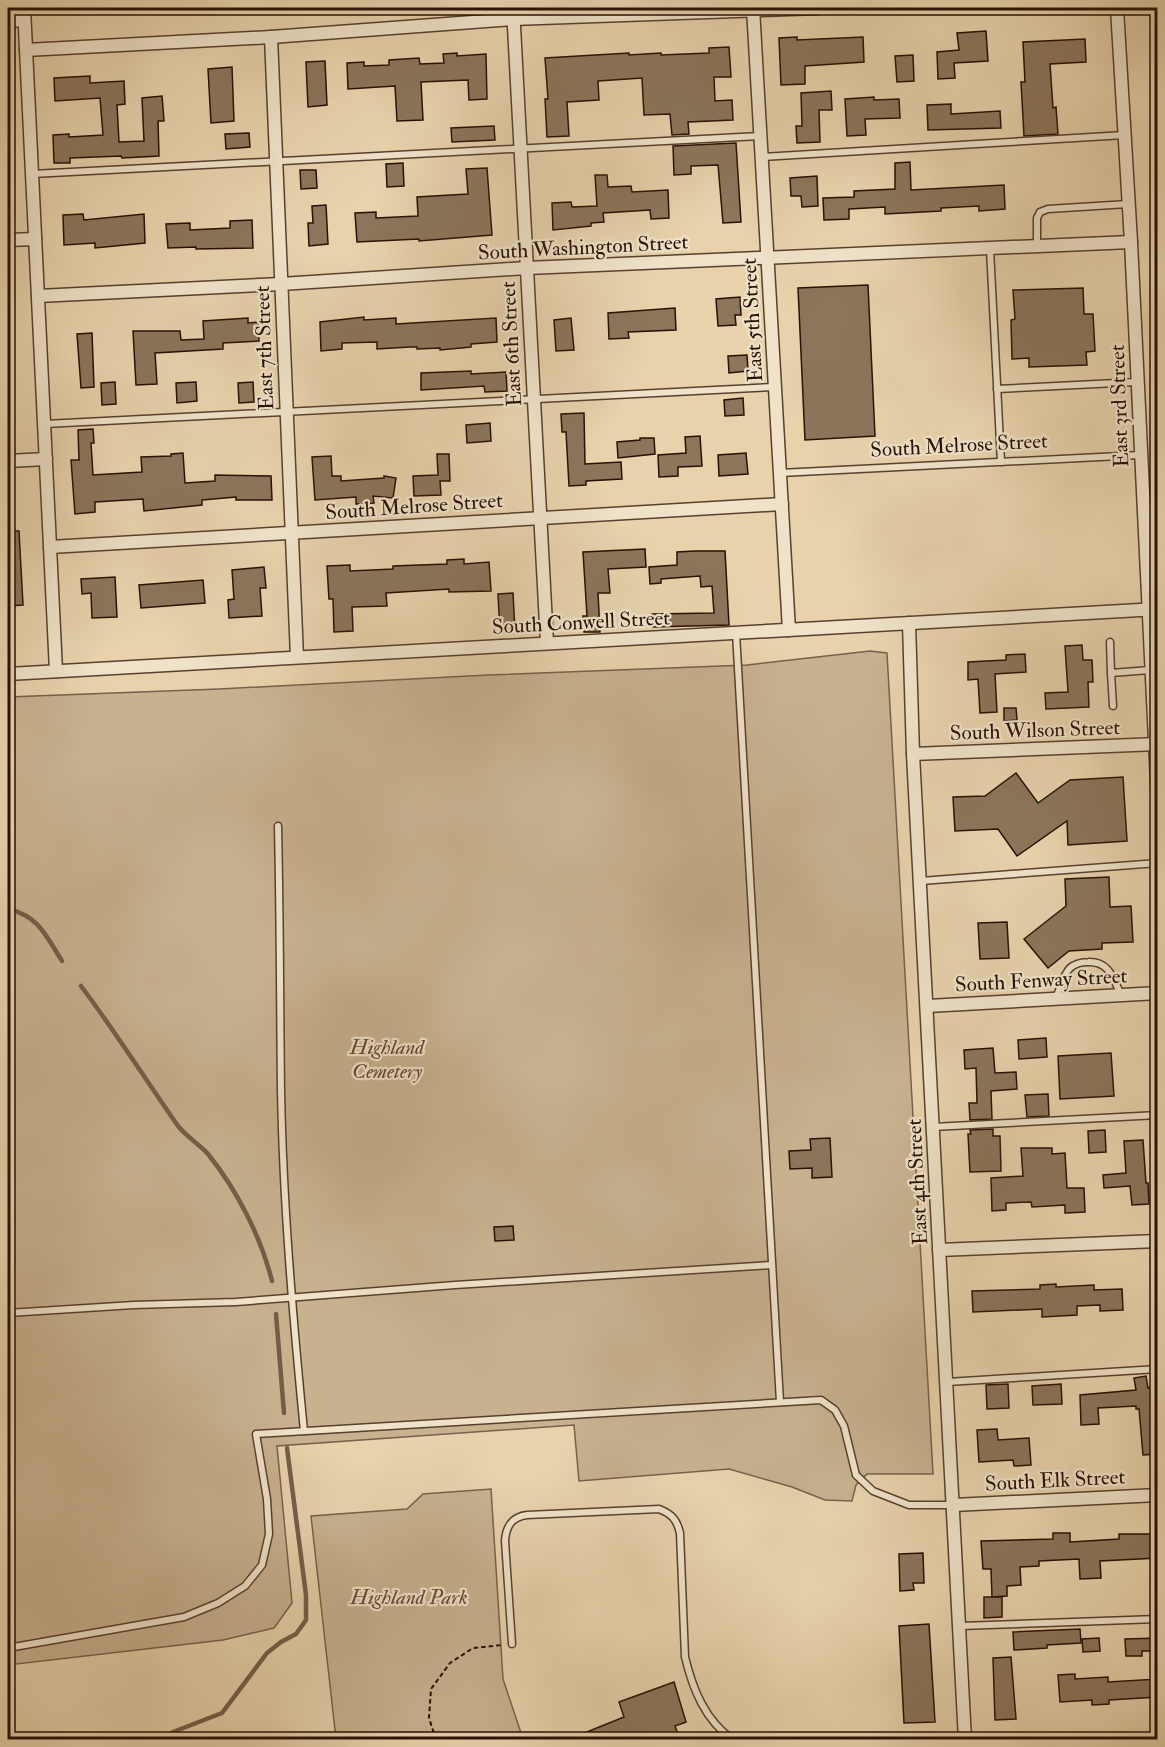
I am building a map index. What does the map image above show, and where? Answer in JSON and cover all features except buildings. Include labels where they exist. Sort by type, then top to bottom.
[{"type":"street","points":[[26,50],[271,37],[513,13],[819,8]]},
{"type":"street","name":"East 3rd Street","points":[[1117,8],[1131,242],[1140,455],[1152,609],[1150,670],[1158,803]]},
{"type":"street","name":"East 5th Street","points":[[753,9],[789,630]]},
{"type":"street","name":"East 6th Street","points":[[513,13],[547,643]]},
{"type":"street","points":[[8,21],[24,14],[56,671]]},
{"type":"street","name":"East 7th Street","points":[[271,37],[297,657]]},
{"type":"street","points":[[8,240],[35,238]]},
{"type":"street","name":"South Washington Street","points":[[38,297],[526,268],[1131,242]]},
{"type":"street","points":[[8,461],[46,459]]},
{"type":"street","name":"South Melrose Street","points":[[50,547],[782,504]]},
{"type":"street","name":"South Conwell Street","points":[[8,674],[1152,609]]},
{"type":"street","name":"East 4th Street","points":[[909,623],[965,1740]]},
{"type":"street","name":"South Wilson Street","points":[[914,754],[1156,744]]},
{"type":"street","name":"South Fenway Street","points":[[928,1006],[1158,993]]},
{"type":"street","points":[[939,1250],[1158,1241]]},
{"type":"street","name":"South Elk Street","points":[[954,1505],[1158,1495]]},
{"type":"lane","points":[[762,157],[1125,135]]},
{"type":"lane","points":[[32,174],[761,136]]},
{"type":"lane","points":[[1037,246],[1037,218],[1040,212],[1048,209],[1129,204]]},
{"type":"lane","points":[[990,249],[1001,462]]},
{"type":"lane","points":[[997,389],[1137,382]]},
{"type":"lane","points":[[44,424],[775,387]]},
{"type":"lane","name":"South Melrose Street","points":[[780,473],[1140,455]]},
{"type":"lane","points":[[736,633],[780,1402]]},
{"type":"lane","points":[[1110,642],[1113,706]]},
{"type":"lane","points":[[1111,673],[1150,670]]},
{"type":"lane","points":[[278,826],[281,1091],[290,1297],[304,1431]]},
{"type":"lane","points":[[921,881],[1158,864]]},
{"type":"lane","points":[[1055,999],[1070,968],[1083,962],[1096,962],[1104,965],[1111,972],[1121,995]]},
{"type":"lane","points":[[933,1127],[1158,1115]]},
{"type":"lane","points":[[8,1313],[134,1305],[236,1302],[772,1264]]},
{"type":"lane","points":[[947,1382],[1158,1369]]},
{"type":"lane","points":[[8,1648],[184,1617],[218,1603],[245,1586],[262,1565],[269,1534],[267,1499],[256,1434],[821,1400],[835,1410],[844,1426],[856,1475],[873,1491],[909,1504],[954,1505]]},
{"type":"lane","points":[[512,1644],[505,1541],[506,1530],[512,1521],[518,1516],[530,1514],[659,1509],[665,1511],[676,1521],[680,1533],[686,1657],[689,1672],[704,1708],[714,1723],[733,1740]]},
{"type":"lane","points":[[960,1626],[1158,1619]]},
{"type":"path","points":[[436,1740],[429,1718],[431,1689],[450,1663],[473,1648],[512,1644]]},
{"type":"green space","name":"Highland Cemetery","points":[[870,651],[887,653],[933,1474],[867,1474],[856,1485],[852,1501],[825,1500],[792,1487],[729,1469],[579,1481],[574,1425],[277,1446],[292,1603],[274,1628],[223,1640],[8,1665],[8,697],[747,665]]},
{"type":"green space","name":"Highland Park","points":[[491,1489],[503,1679],[523,1739],[336,1739],[311,1516],[407,1509],[423,1494]]},
{"type":"waterway","points":[[8,909],[19,912],[41,928],[62,961]]},
{"type":"waterway","points":[[81,986],[178,1126],[208,1154],[229,1183],[255,1231],[272,1281]]},
{"type":"waterway","points":[[276,1314],[284,1413]]},
{"type":"waterway","points":[[166,1740],[173,1732],[222,1713],[267,1653],[296,1634],[306,1620],[306,1595],[287,1448]]}]
